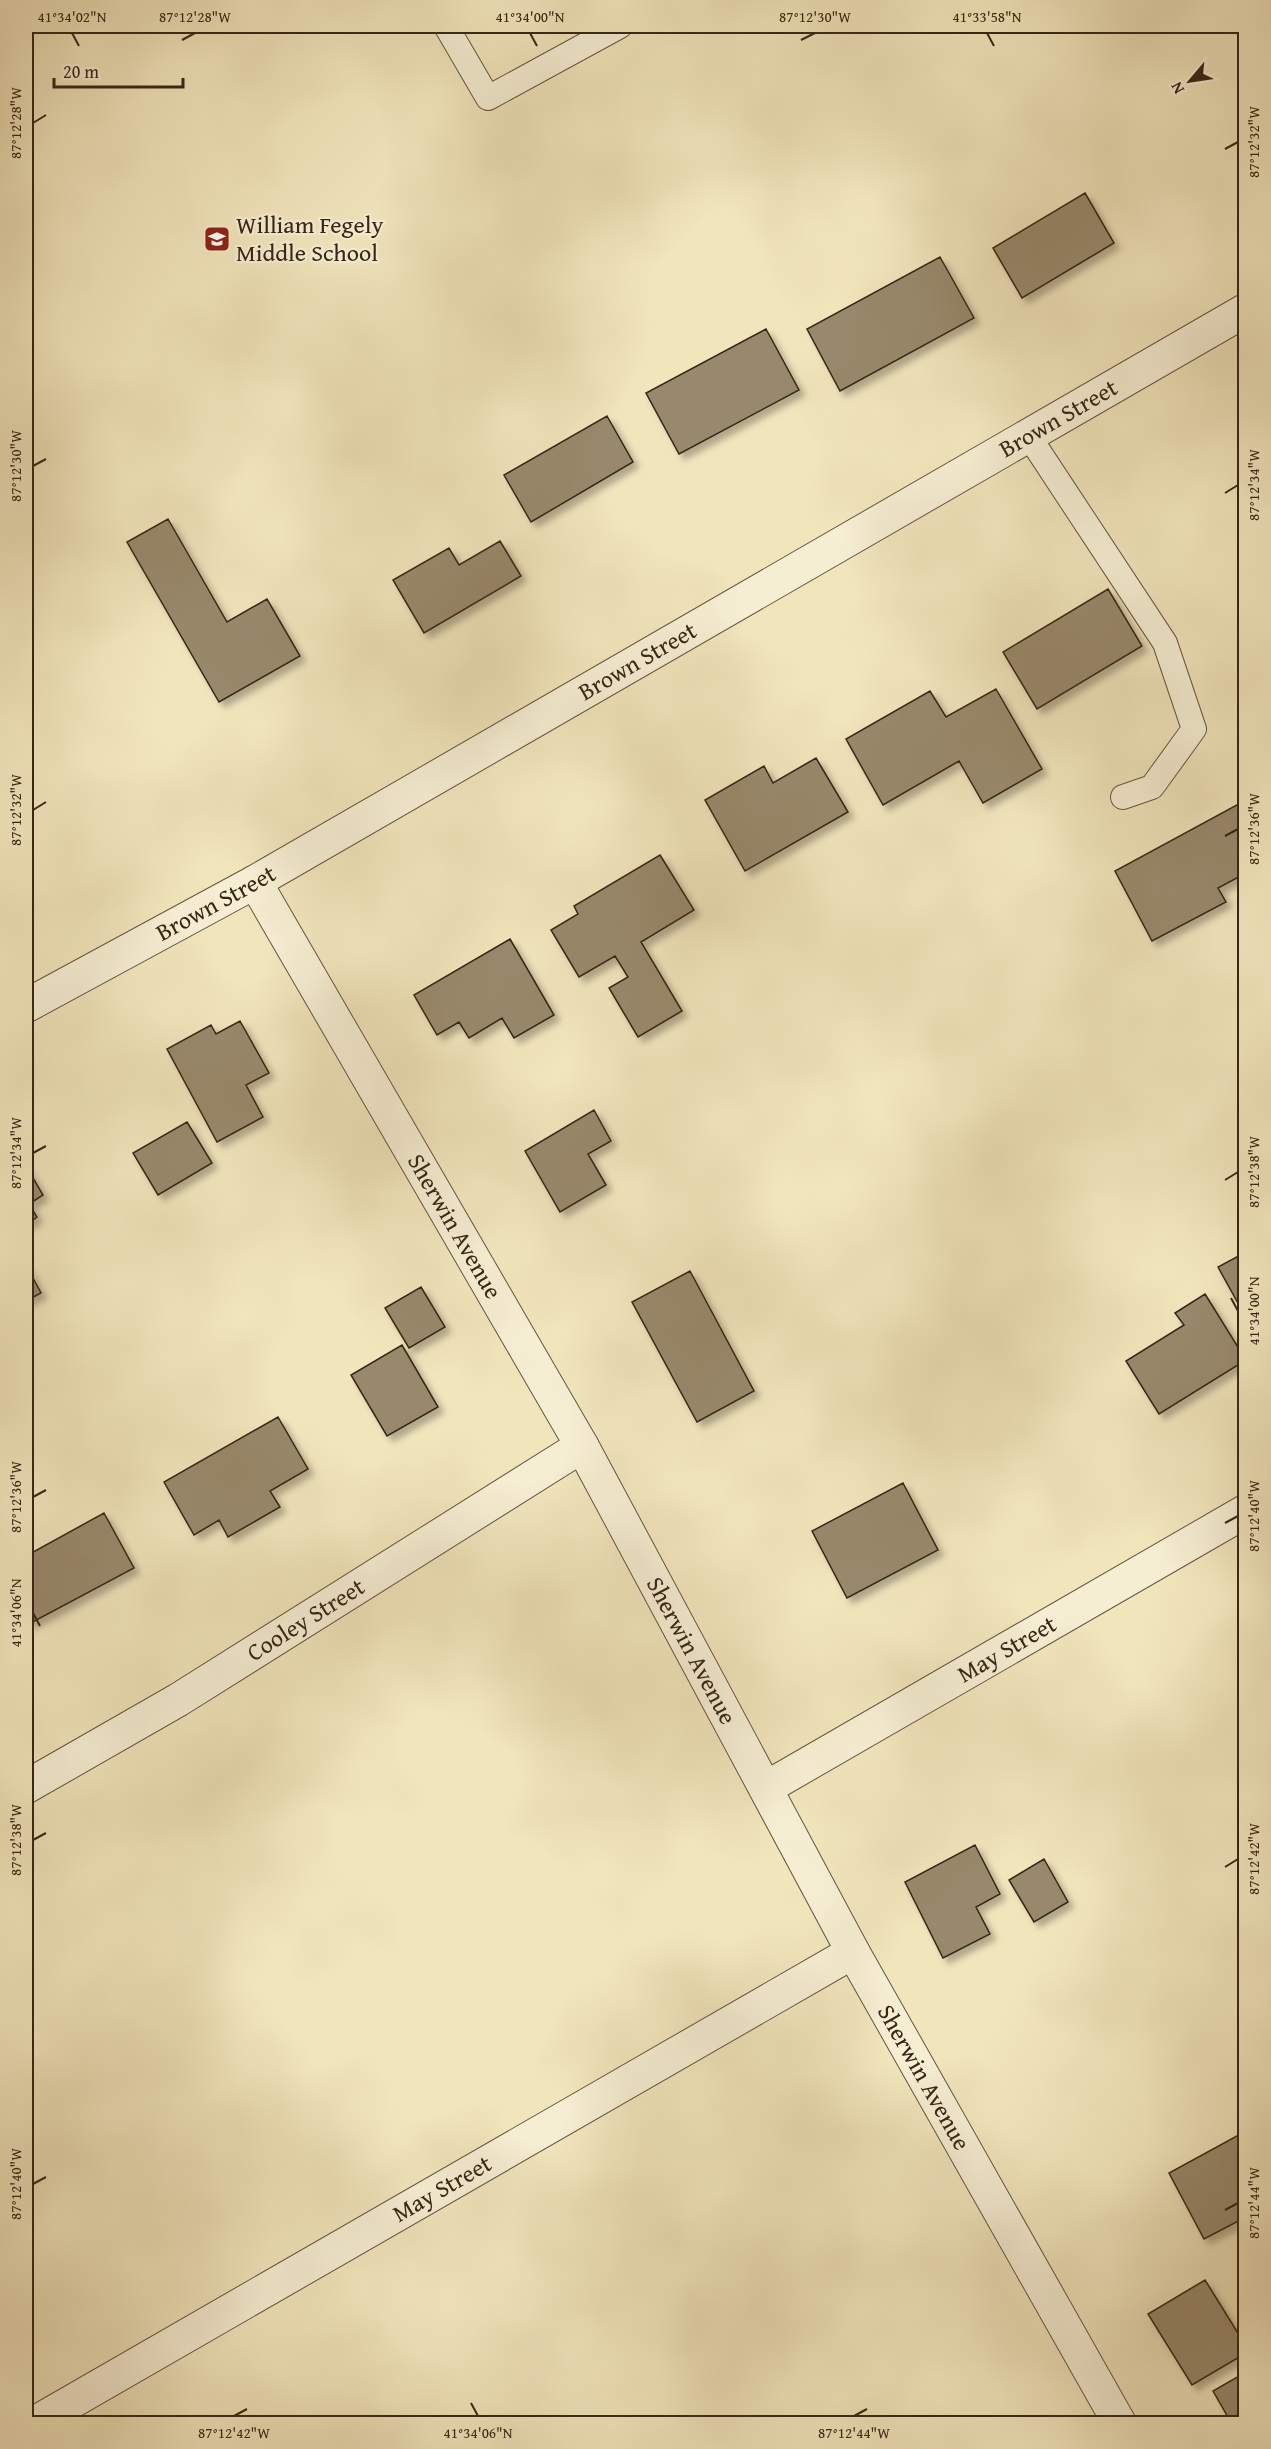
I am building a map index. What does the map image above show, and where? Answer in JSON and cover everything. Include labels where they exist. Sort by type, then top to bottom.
[{"type":"street","name":"Brown Street","points":[[26,1006],[255,882],[1245,310]]},
{"type":"street","name":"Sherwin Avenue","points":[[255,882],[582,1446],[853,1952],[1120,2424]]},
{"type":"street","name":"Cooley Street","points":[[26,1788],[178,1700],[582,1446]]},
{"type":"street","name":"May Street","points":[[766,1788],[1245,1511]]},
{"type":"street","name":"May Street","points":[[33,2424],[853,1952]]},
{"type":"lane","points":[[446,26],[488,98],[620,26]]},
{"type":"lane","points":[[1028,435],[1165,643],[1194,729],[1152,787],[1123,797]]},
{"type":"building","points":[[1085,193],[1114,243],[1022,298],[993,248]]},
{"type":"building","points":[[940,257],[974,318],[840,391],[807,329]]},
{"type":"building","points":[[766,329],[799,390],[679,454],[646,393]]},
{"type":"building","points":[[607,416],[633,462],[531,522],[504,475]]},
{"type":"building","points":[[168,519],[227,622],[267,599],[300,656],[219,702],[127,542]]},
{"type":"building","points":[[500,541],[521,576],[424,633],[393,580],[449,548],[459,565]]},
{"type":"building","points":[[1108,589],[1142,646],[1037,709],[1003,652]]},
{"type":"building","points":[[996,689],[1042,769],[983,803],[959,761],[883,805],[846,739],[930,691],[946,717]]},
{"type":"building","points":[[816,758],[848,812],[745,871],[705,800],[764,766],[773,783]]},
{"type":"building","points":[[1246,800],[1246,873],[1218,888],[1226,902],[1152,941],[1115,871]]},
{"type":"building","points":[[660,855],[694,910],[641,942],[682,1011],[638,1037],[609,988],[628,977],[615,956],[579,977],[551,930],[578,914],[574,906]]},
{"type":"building","points":[[510,939],[554,1015],[514,1038],[502,1018],[469,1038],[459,1022],[437,1035],[414,995]]},
{"type":"building","points":[[240,1021],[269,1073],[246,1085],[263,1117],[217,1142],[167,1049],[211,1025],[216,1034]]},
{"type":"building","points":[[594,1110],[611,1141],[588,1154],[606,1185],[560,1212],[525,1151]]},
{"type":"building","points":[[187,1122],[212,1163],[158,1195],[133,1153]]},
{"type":"building","points":[[26,1166],[43,1195],[29,1204],[37,1217],[26,1225]]},
{"type":"building","points":[[1246,1252],[1246,1313],[1244,1314],[1218,1267]]},
{"type":"building","points":[[26,1265],[41,1293],[26,1301]]},
{"type":"building","points":[[690,1271],[754,1391],[697,1422],[632,1302]]},
{"type":"building","points":[[421,1287],[445,1327],[409,1348],[385,1308]]},
{"type":"building","points":[[1205,1294],[1246,1360],[1159,1414],[1126,1361],[1184,1325],[1175,1313]]},
{"type":"building","points":[[402,1345],[438,1407],[387,1436],[351,1375]]},
{"type":"building","points":[[278,1417],[308,1469],[270,1491],[280,1507],[228,1537],[219,1520],[194,1535],[164,1482]]},
{"type":"building","points":[[903,1483],[938,1550],[847,1598],[812,1531]]},
{"type":"building","points":[[104,1513],[134,1568],[29,1624],[26,1618],[26,1556]]},
{"type":"building","points":[[975,1845],[1000,1894],[976,1907],[990,1934],[943,1958],[905,1882]]},
{"type":"building","points":[[1044,1859],[1068,1902],[1034,1922],[1009,1880]]},
{"type":"building","points":[[1246,2131],[1246,2217],[1204,2239],[1169,2173]]},
{"type":"building","points":[[1205,2280],[1246,2346],[1246,2353],[1192,2385],[1148,2314]]},
{"type":"building","points":[[1246,2372],[1246,2419],[1232,2424],[1213,2391]]},
{"type":"place","name":"William Fegely Middle School","points":[[217,239]]}]
